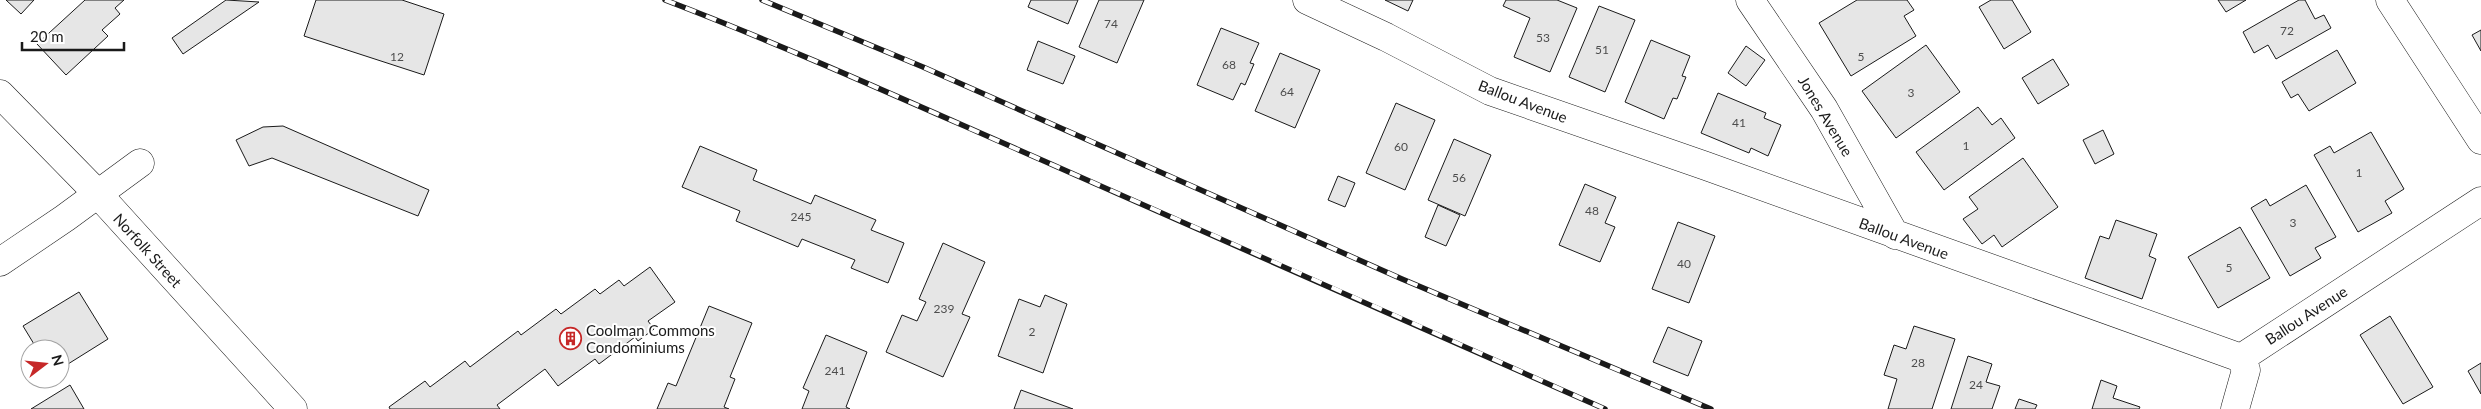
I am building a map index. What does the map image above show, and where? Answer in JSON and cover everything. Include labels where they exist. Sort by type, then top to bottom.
[{"type":"street","name":"Ballou Avenue","points":[[1307,0],[1386,37],[1490,91],[1706,166],[2241,358],[2481,201]]},
{"type":"street","name":"Jones Avenue","points":[[1750,0],[1824,109],[1895,235]]},
{"type":"street","points":[[2397,2],[2481,140]]},
{"type":"street","name":"Norfolk Street","points":[[0,94],[97,193],[293,409]]},
{"type":"street","points":[[0,262],[140,164]]},
{"type":"street","points":[[2235,409],[2246,370],[2241,358]]},
{"type":"building","points":[[6,0],[34,0],[21,14]]},
{"type":"building","points":[[85,0],[124,0],[115,8],[120,14],[102,30],[108,36],[66,75],[37,44]]},
{"type":"building","points":[[226,0],[259,2],[183,54],[172,38]]},
{"type":"building","points":[[316,0],[402,0],[444,14],[424,75],[304,36]]},
{"type":"building","points":[[1031,0],[1078,0],[1068,24],[1028,7]]},
{"type":"building","points":[[1099,0],[1144,0],[1117,63],[1079,47]]},
{"type":"building","points":[[1385,0],[1413,0],[1408,11]]},
{"type":"building","points":[[1506,0],[1557,0],[1577,8],[1550,72],[1514,57],[1530,18],[1503,6]]},
{"type":"building","points":[[1857,0],[1907,0],[1914,10],[1904,16],[1916,36],[1851,76],[1819,23]]},
{"type":"building","points":[[1991,0],[2012,0],[2031,32],[2004,49],[1979,7]]},
{"type":"building","points":[[2218,0],[2246,0],[2226,12]]},
{"type":"building","points":[[2299,0],[2305,0],[2315,19],[2324,15],[2331,28],[2276,59],[2268,45],[2254,53],[2243,32]]},
{"type":"building","points":[[1599,6],[1635,20],[1605,92],[1569,77]]},
{"type":"building","points":[[1221,28],[1259,43],[1250,63],[1254,64],[1245,85],[1241,83],[1233,100],[1197,85]]},
{"type":"building","points":[[2481,30],[2481,51],[2472,35]]},
{"type":"building","points":[[1651,40],[1690,56],[1682,76],[1686,77],[1677,99],[1673,98],[1664,119],[1625,102]]},
{"type":"building","points":[[1038,41],[1075,56],[1063,84],[1027,70]]},
{"type":"building","points":[[1926,45],[1960,92],[1896,138],[1862,91]]},
{"type":"building","points":[[1746,46],[1765,60],[1746,86],[1728,73]]},
{"type":"building","points":[[2337,50],[2356,83],[2309,111],[2298,94],[2291,98],[2282,82]]},
{"type":"building","points":[[1280,53],[1320,70],[1295,128],[1255,111]]},
{"type":"building","points":[[2053,59],[2069,85],[2038,104],[2022,78]]},
{"type":"building","points":[[1718,93],[1766,113],[1764,118],[1781,125],[1768,156],[1751,148],[1749,153],[1701,133]]},
{"type":"building","points":[[1396,103],[1435,120],[1405,190],[1366,173]]},
{"type":"building","points":[[1978,107],[1992,125],[2001,118],[2015,138],[1944,190],[1916,152]]},
{"type":"building","points":[[283,126],[429,190],[418,216],[272,158],[249,166],[236,140],[263,127]]},
{"type":"building","points":[[2103,130],[2114,154],[2095,164],[2083,140]]},
{"type":"building","points":[[2371,132],[2404,189],[2385,201],[2392,213],[2358,232],[2314,155],[2330,146],[2334,153]]},
{"type":"building","points":[[1454,139],[1491,155],[1465,216],[1428,200]]},
{"type":"building","points":[[700,146],[757,170],[753,180],[811,204],[815,195],[876,220],[871,230],[904,243],[888,283],[851,268],[855,260],[802,239],[798,247],[736,221],[740,211],[682,187]]},
{"type":"building","points":[[2023,158],[2058,207],[2002,247],[1994,235],[1982,244],[1963,219],[1978,209],[1969,197]]},
{"type":"building","points":[[1338,176],[1355,183],[1345,207],[1328,200]]},
{"type":"building","points":[[1585,184],[1616,197],[1605,223],[1615,227],[1600,262],[1559,245]]},
{"type":"building","points":[[2306,185],[2336,237],[2315,248],[2321,258],[2290,276],[2251,208],[2266,199],[2270,206]]},
{"type":"building","points":[[1438,205],[1460,215],[1446,246],[1425,237]]},
{"type":"building","points":[[2116,220],[2157,234],[2149,256],[2156,259],[2142,299],[2085,278],[2100,236],[2109,239]]},
{"type":"building","points":[[1678,222],[1715,236],[1689,303],[1652,289]]},
{"type":"building","points":[[2240,227],[2270,278],[2218,308],[2188,257]]},
{"type":"building","points":[[943,243],[985,262],[962,314],[970,317],[943,377],[886,352],[902,315],[917,321],[926,302],[919,299]]},
{"type":"building","name":"Coolman Commons Condominiums","points":[[650,267],[675,302],[648,321],[654,329],[638,341],[635,337],[599,364],[595,359],[558,386],[545,369],[497,405],[500,409],[390,409],[389,407],[425,381],[430,387],[465,361],[470,367],[518,331],[521,335],[556,309],[561,314],[595,289],[600,294],[619,280],[624,286]]},
{"type":"building","points":[[79,292],[108,339],[70,363],[70,339],[31,339],[23,326]]},
{"type":"building","points":[[1045,295],[1067,304],[1043,373],[998,356],[1019,299],[1040,307]]},
{"type":"building","points":[[709,306],[752,323],[730,377],[735,379],[724,407],[729,409],[657,409],[668,383],[676,386]]},
{"type":"building","points":[[2390,316],[2433,387],[2403,404],[2360,335]]},
{"type":"building","points":[[1914,326],[1955,339],[1932,409],[1888,409],[1897,379],[1884,375],[1894,345],[1906,349]]},
{"type":"building","points":[[1668,327],[1702,341],[1688,376],[1653,362]]},
{"type":"building","points":[[826,335],[867,352],[846,407],[850,409],[802,409],[809,391],[803,388]]},
{"type":"building","points":[[1968,356],[1992,364],[1986,382],[2000,386],[1992,409],[1951,409]]},
{"type":"building","points":[[2481,363],[2481,394],[2468,371]]},
{"type":"building","points":[[2101,380],[2117,386],[2113,398],[2140,407],[2139,409],[2092,409]]},
{"type":"building","points":[[70,385],[84,409],[31,409],[64,389],[70,389]]},
{"type":"building","points":[[1021,390],[1073,409],[1014,409]]},
{"type":"building","points":[[2019,399],[2037,405],[2035,409],[2015,409]]},
{"type":"railway","points":[[665,0],[855,78],[1605,409]]},
{"type":"railway","points":[[762,0],[923,67],[1402,279],[1711,409]]},
{"type":"place","name":"Coolman Commons Condominiums","points":[[570,339]]}]
